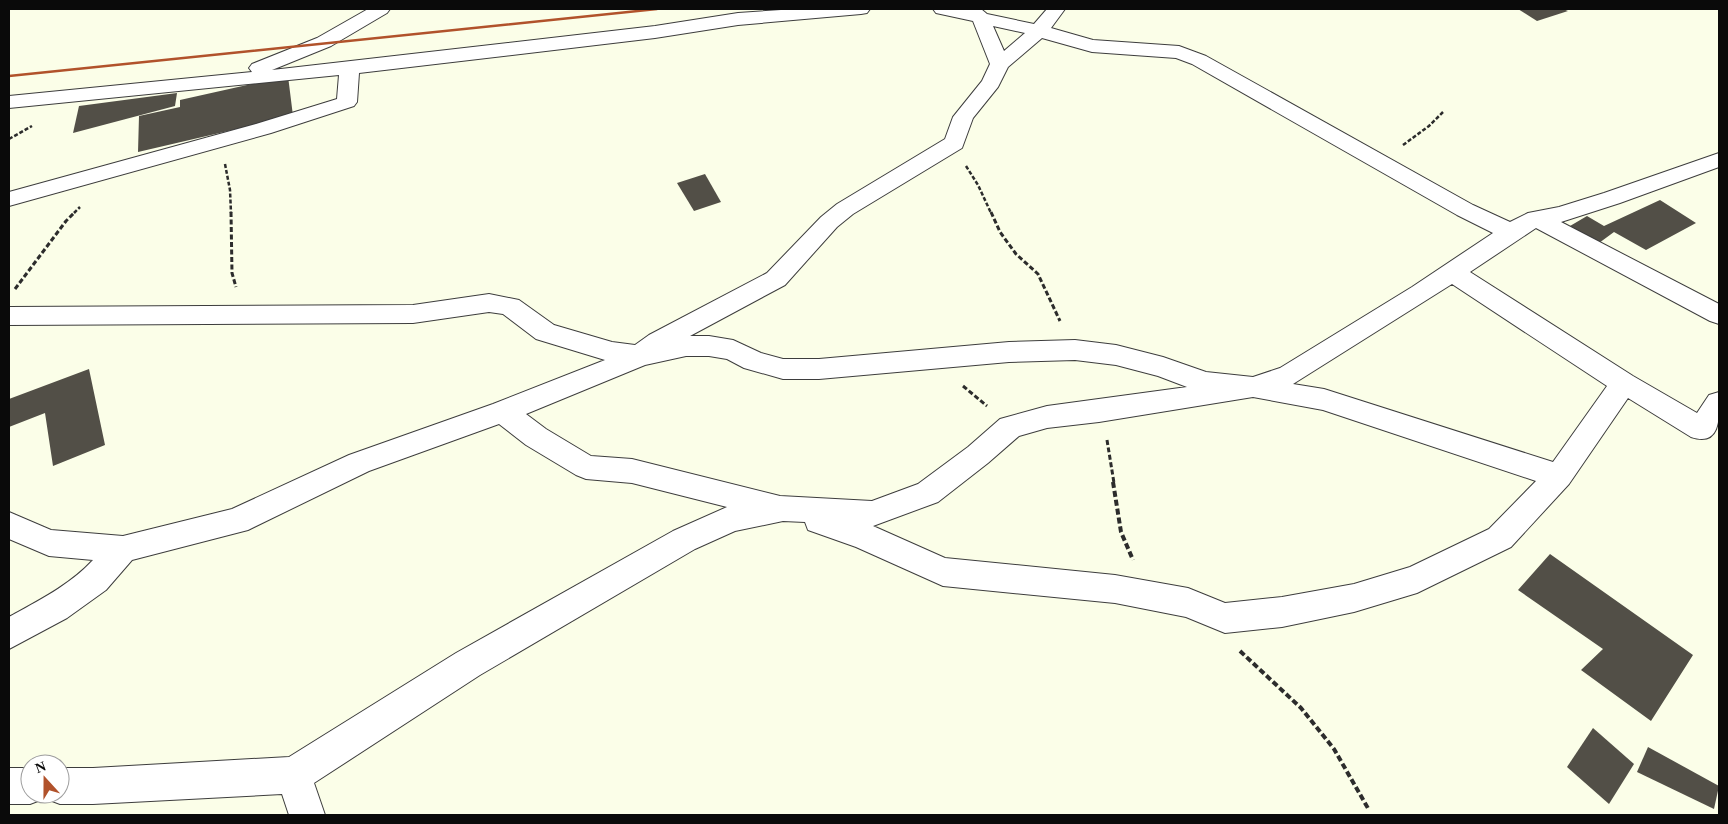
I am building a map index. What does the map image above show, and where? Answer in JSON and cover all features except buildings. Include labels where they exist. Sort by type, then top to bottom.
[{"type":"street","points":[[232,79],[324,42],[381,9]]},
{"type":"street","points":[[9,102],[350,68],[655,32],[738,19],[861,9]]},
{"type":"street","points":[[942,9],[975,13],[1092,46],[1179,52],[1198,60],[1465,210],[1524,225],[1719,315]]},
{"type":"street","points":[[9,316],[413,314],[489,303],[510,306],[545,332],[612,352],[640,356],[658,342],[776,279],[829,222],[845,209],[954,143],[964,117],[991,83],[1000,64],[1039,31],[1056,9]]},
{"type":"street","points":[[975,13],[1000,64]]},
{"type":"street","points":[[9,199],[304,117],[347,102],[350,68]]},
{"type":"street","points":[[70,786],[294,775],[468,664],[684,540],[730,519],[783,508],[872,514],[928,492],[978,455],[1010,427],[1047,417],[1253,388],[1289,375],[1524,225],[1717,163]]},
{"type":"street","points":[[1452,272],[1624,383],[1701,430],[1719,403]]},
{"type":"street","points":[[9,525],[49,543],[123,549],[237,522],[359,463],[503,412],[640,356],[686,346],[708,346],[733,350],[753,361],[782,369],[819,369],[1009,352],[1075,350],[1116,355],[1163,366],[1204,382],[1324,400],[1414,431],[1559,476]]},
{"type":"street","points":[[503,412],[536,437],[586,467],[632,471],[783,508],[866,537],[943,572],[1116,589],[1188,603],[1225,618],[1282,612],[1354,598],[1418,579],[1500,538],[1559,476],[1624,383]]},
{"type":"street","points":[[9,634],[56,608],[94,580],[123,549]]},
{"type":"street","points":[[294,775],[307,815]]},
{"type":"path","points":[[1380,162],[1429,126],[1442,112]]},
{"type":"path","points":[[222,139],[230,190],[232,273],[240,301],[253,315]]},
{"type":"path","points":[[954,143],[978,185],[1000,232],[1016,254],[1038,274],[1075,350]]},
{"type":"path","points":[[14,291],[66,221],[86,201]]},
{"type":"path","points":[[920,360],[954,378],[1010,427]]},
{"type":"path","points":[[1099,411],[1109,444],[1121,532],[1136,566]]},
{"type":"path","points":[[1236,647],[1301,708],[1334,750],[1369,810]]},
{"type":"railway","points":[[9,76],[657,9]]}]
